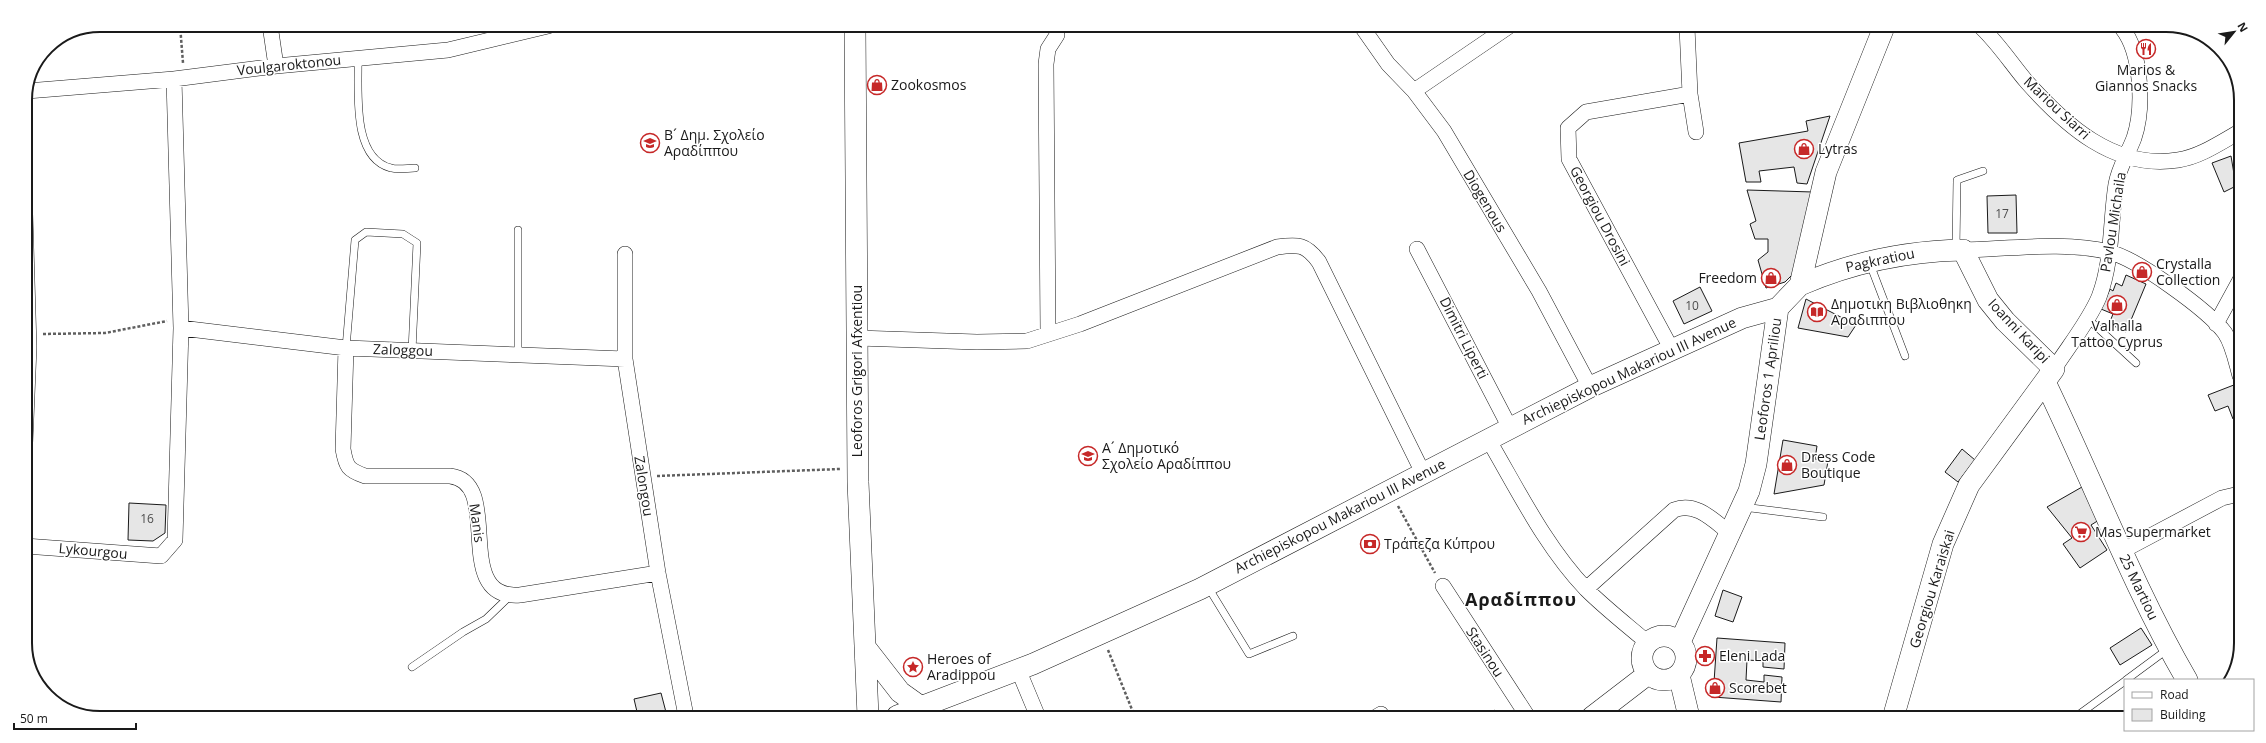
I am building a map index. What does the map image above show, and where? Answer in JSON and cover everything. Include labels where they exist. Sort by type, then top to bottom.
[{"type":"street","points":[[271,32],[276,66]]},
{"type":"street","name":"Voulgaroktonou","points":[[33,91],[179,78],[276,66],[448,50],[523,32]]},
{"type":"street","name":"Leoforos Grigori Afxentiou","points":[[855,32],[858,468],[868,711]]},
{"type":"street","name":"Diogenous","points":[[1366,32],[1388,64],[1414,92],[1444,131],[1539,290],[1590,387]]},
{"type":"street","points":[[1414,92],[1501,32]]},
{"type":"street","points":[[1688,32],[1690,94],[1696,132]]},
{"type":"street","points":[[1800,285],[1826,172],[1882,32]]},
{"type":"street","name":"Mariou Siarri","points":[[1986,32],[2026,80],[2078,132],[2100,146],[2125,157],[2151,162],[2179,160],[2206,150],[2234,134]]},
{"type":"street","name":"Pavlou Michaila","points":[[2050,376],[2098,299],[2110,252],[2116,183],[2137,125],[2140,83],[2130,37],[2126,32]]},
{"type":"street","points":[[1048,334],[1046,64],[1048,49],[1057,35]]},
{"type":"street","points":[[179,78],[181,323]]},
{"type":"street","name":"Georgiou Drosini","points":[[1672,350],[1569,159],[1568,128],[1586,112],[1690,94]]},
{"type":"street","points":[[857,338],[977,342],[1027,341],[1277,247],[1293,245],[1302,246],[1311,252],[1319,262],[1423,472]]},
{"type":"street","points":[[1960,250],[2076,247],[2110,252],[2135,264],[2164,282],[2216,324],[2225,334],[2234,356]]},
{"type":"street","name":"Dimitri Liperti","points":[[1417,249],[1510,428]]},
{"type":"street","name":"Pagkratiou","points":[[1800,285],[1832,271],[1869,260],[1922,251],[1960,250]]},
{"type":"street","name":"Ioanni Karipi","points":[[1960,250],[1988,300],[2050,376]]},
{"type":"street","name":"Zalongou","points":[[625,254],[625,359],[658,573],[685,711]]},
{"type":"street","name":"Leoforos 1 Apriliou","points":[[1680,642],[1743,507],[1756,464],[1778,308],[1800,285]]},
{"type":"street","points":[[2216,324],[2234,291]]},
{"type":"street","name":"Archiepiskopou Makariou III Avenue","points":[[912,711],[1018,670],[1207,585],[1590,387],[1742,318],[1778,308]]},
{"type":"street","points":[[1742,318],[1754,323],[1764,331],[1772,347]]},
{"type":"street","name":"Zaloggou","points":[[181,323],[346,348],[625,359]]},
{"type":"street","name":"Lykourgou","points":[[32,547],[161,556],[175,540],[181,323]]},
{"type":"street","name":"Manis","points":[[346,348],[343,449],[347,465],[352,472],[365,476],[450,476],[462,480],[473,493],[485,576],[493,588],[504,594],[510,595]]},
{"type":"street","name":"25 Martiou","points":[[2050,376],[2122,551],[2169,649],[2186,679]]},
{"type":"street","name":"Georgiou Karaiskai","points":[[1895,711],[1943,544],[1969,485],[2050,376]]},
{"type":"street","points":[[1488,439],[1545,535],[1586,589],[1648,643]]},
{"type":"street","points":[[2122,551],[2222,498],[2234,495]]},
{"type":"street","points":[[1586,589],[1674,510],[1682,507],[1699,510],[1731,534]]},
{"type":"street","points":[[510,595],[658,573]]},
{"type":"street","name":"Stasinou","points":[[1443,586],[1524,711]]},
{"type":"street","points":[[1660,636],[1674,638],[1680,642],[1687,655],[1687,663],[1679,676],[1667,681],[1660,680],[1648,674],[1644,668],[1642,655],[1648,643],[1660,636]]},
{"type":"street","points":[[865,647],[900,692],[921,708]]},
{"type":"street","points":[[1018,670],[1035,711]]},
{"type":"street","points":[[1600,711],[1648,674]]},
{"type":"street","points":[[1679,676],[1688,711]]},
{"type":"lane","points":[[358,58],[359,112],[365,147],[376,162],[391,169],[415,168]]},
{"type":"lane","points":[[1960,250],[1957,180],[1983,171]]},
{"type":"lane","points":[[518,230],[518,355]]},
{"type":"lane","points":[[346,348],[355,240],[366,232],[404,234],[416,243],[412,351]]},
{"type":"lane","points":[[1869,260],[1905,356]]},
{"type":"lane","points":[[2087,318],[2136,363]]},
{"type":"lane","points":[[1743,507],[1823,517]]},
{"type":"lane","points":[[1207,585],[1249,654],[1293,636]]},
{"type":"lane","points":[[412,667],[462,632],[486,619],[510,595]]},
{"type":"lane","points":[[2127,679],[2169,649]]},
{"type":"lane","points":[[2084,711],[2124,681]]},
{"type":"path","points":[[179,78],[180,32]]},
{"type":"path","points":[[32,342],[181,323]]},
{"type":"path","points":[[643,476],[858,468]]},
{"type":"path","points":[[1389,490],[1443,586]]},
{"type":"path","points":[[1100,634],[1123,684],[1133,711]]},
{"type":"building","points":[[1830,116],[1807,184],[1797,183],[1794,167],[1759,171],[1761,182],[1746,182],[1739,143],[1808,131],[1806,121]]},
{"type":"building","points":[[2231,156],[2234,174],[2234,187],[2224,192],[2212,163]]},
{"type":"building","points":[[1747,190],[1813,192],[1793,274],[1785,282],[1766,288],[1758,260],[1768,252],[1768,239],[1755,239],[1750,224],[1756,221]]},
{"type":"building","points":[[2016,195],[2017,233],[1988,233],[1987,196]]},
{"type":"building","points":[[2126,275],[2146,284],[2126,332],[2114,326],[2111,319],[2113,314],[2101,309],[2110,289],[2113,291],[2116,283],[2122,286]]},
{"type":"building","points":[[1700,287],[1712,311],[1684,324],[1673,301]]},
{"type":"building","name":"Δημοτικη Βιβλιοθηκη Αραδιππου","points":[[1806,299],[1856,325],[1848,337],[1798,328]]},
{"type":"building","points":[[2234,385],[2234,418],[2228,406],[2215,411],[2208,395]]},
{"type":"building","points":[[1783,440],[1817,446],[1815,459],[1828,461],[1824,485],[1774,494]]},
{"type":"building","points":[[1962,449],[1975,460],[1958,482],[1945,472]]},
{"type":"building","name":"Mas Supermarket","points":[[2082,487],[2099,520],[2091,525],[2107,550],[2080,568],[2063,544],[2072,538],[2047,507]]},
{"type":"building","points":[[129,503],[166,505],[165,533],[153,541],[128,540]]},
{"type":"building","points":[[1723,590],[1742,597],[1733,622],[1715,616]]},
{"type":"building","points":[[2141,628],[2152,645],[2120,665],[2110,648]]},
{"type":"building","points":[[1717,638],[1785,643],[1784,669],[1763,667],[1763,661],[1747,660],[1746,680],[1764,682],[1764,675],[1782,677],[1781,702],[1713,697]]},
{"type":"building","points":[[661,693],[666,711],[637,711],[634,699]]},
{"type":"place","name":"Marios & Giannos Snacks","points":[[2146,49]]},
{"type":"place","name":"Zookosmos","points":[[877,85]]},
{"type":"place","name":"Β´ Δημ. Σχολείο Αραδίππου","points":[[650,143]]},
{"type":"place","name":"Lytras","points":[[1804,149]]},
{"type":"place","name":"Crystalla Collection","points":[[2142,272]]},
{"type":"place","name":"Freedom","points":[[1771,278]]},
{"type":"place","name":"Valhalla Tattoo Cyprus","points":[[2117,305]]},
{"type":"place","name":"Δημοτικη Βιβλιοθηκη Αραδιππου","points":[[1817,312]]},
{"type":"place","name":"Α´ Δημοτικό Σχολείο Αραδίππου","points":[[1088,456]]},
{"type":"place","name":"Dress Code Boutique","points":[[1787,465]]},
{"type":"place","name":"Mas Supermarket","points":[[2081,532]]},
{"type":"place","name":"Τράπεζα Κύπρου","points":[[1370,544]]},
{"type":"place","name":"Eleni Lada","points":[[1705,656]]},
{"type":"place","name":"Heroes of Aradippou","points":[[913,667]]},
{"type":"place","name":"Scorebet","points":[[1715,688]]},
{"type":"district","name":"Αραδίππου","points":[[1521,600]]}]
